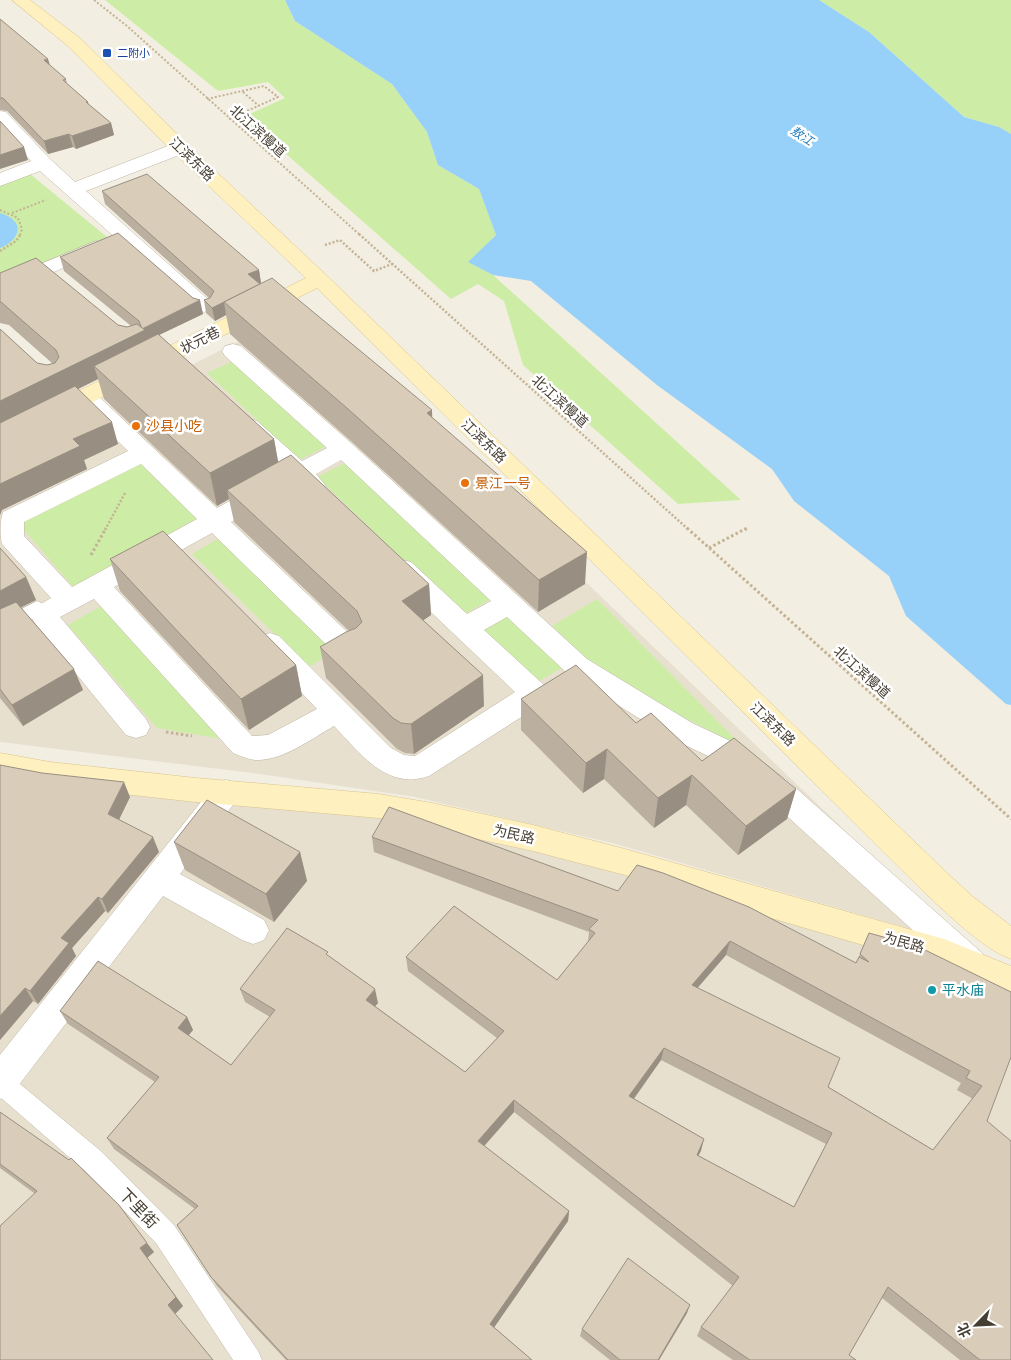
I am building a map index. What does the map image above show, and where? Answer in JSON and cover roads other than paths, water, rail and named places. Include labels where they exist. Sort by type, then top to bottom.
[{"type":"main road","name":"江滨东路","points":[[20,0],[75,43],[180,148],[319,280],[936,883],[961,906],[1011,945]]},
{"type":"main road","name":"状元巷","points":[[0,440],[319,280]]},
{"type":"main road","name":"为民路","points":[[0,765],[50,774],[379,806],[533,838],[625,862],[944,954],[1011,981]]},
{"type":"street","points":[[0,116],[43,163],[204,306]]},
{"type":"street","points":[[74,189],[180,148]]},
{"type":"street","points":[[0,180],[43,163]]},
{"type":"street","points":[[0,289],[53,275],[125,234]]},
{"type":"street","points":[[233,351],[343,449],[577,666],[682,731],[733,755],[778,790],[972,964]]},
{"type":"street","points":[[87,398],[350,651]]},
{"type":"street","points":[[230,409],[329,500]]},
{"type":"street","points":[[136,727],[43,615],[343,449]]},
{"type":"street","points":[[70,601],[11,538],[12,518],[144,453]]},
{"type":"street","points":[[172,544],[193,565]]},
{"type":"street","points":[[255,628],[381,756],[399,767],[418,768],[535,694],[386,554]]},
{"type":"street","points":[[97,585],[243,745],[255,748],[273,746],[337,711]]},
{"type":"street","points":[[465,628],[508,604]]},
{"type":"street","points":[[0,1082],[226,792]]},
{"type":"street","points":[[159,878],[253,930]]},
{"type":"lane","points":[[0,628],[37,608],[43,615]]},
{"type":"lane","name":"下里街","points":[[0,1082],[94,1161],[165,1234],[249,1360]]},
{"type":"water","name":"敖江","points":[[285,0],[819,0],[869,32],[964,117],[999,127],[1011,134],[1011,705],[1006,704],[906,616],[889,576],[794,501],[772,469],[657,385],[531,281],[493,275],[468,262],[496,235],[479,189],[438,165],[427,132],[392,84],[295,21]]},
{"type":"water","points":[[0,213],[14,220],[18,230],[13,240],[0,248]]},
{"type":"place","name":"二附小","points":[[107,53]]},
{"type":"place","name":"沙县小吃","points":[[136,426]]},
{"type":"place","name":"景江一号","points":[[465,483]]},
{"type":"place","name":"平水庙","points":[[932,990]]}]
